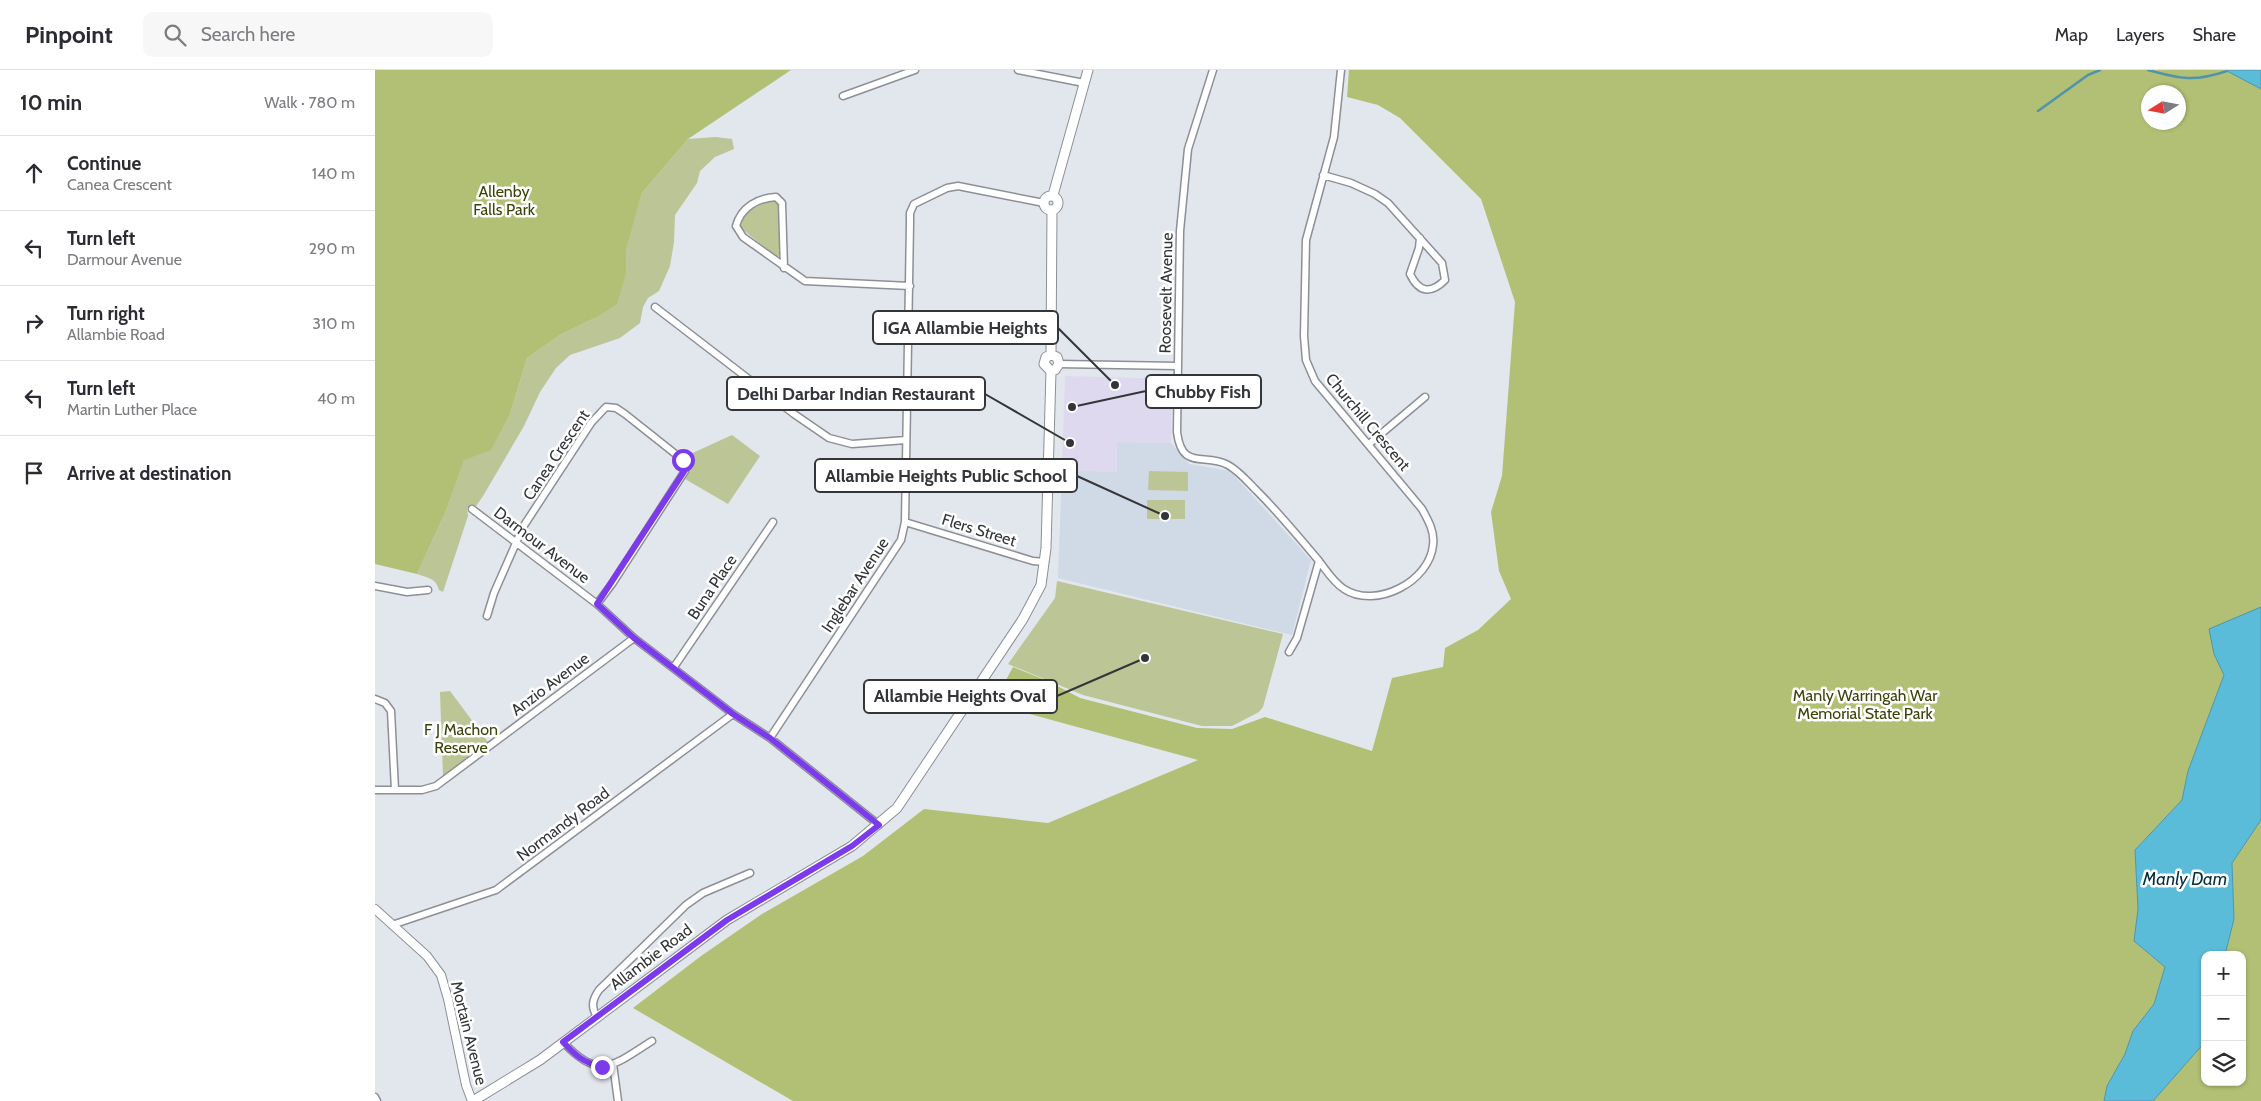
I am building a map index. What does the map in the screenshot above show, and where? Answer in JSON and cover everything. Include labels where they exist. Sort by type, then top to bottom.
[{"type":"main road","points":[[1053,195],[1088,70]]},
{"type":"main road","points":[[1052,210],[1047,209],[1044,203],[1046,197],[1053,195]]},
{"type":"main road","points":[[1051,355],[1052,210],[1058,204],[1057,198],[1053,195]]},
{"type":"main road","points":[[1051,355],[1057,357],[1059,364],[1057,368],[1051,371],[1044,364],[1046,357],[1051,355]]},
{"type":"main road","name":"Allambie Road","points":[[473,1101],[520,1074],[727,920],[852,846],[879,825],[909,793],[1023,619],[1041,585],[1045,562],[1051,371]]},
{"type":"street","points":[[843,96],[915,70]]},
{"type":"street","points":[[1018,70],[1084,83]]},
{"type":"street","name":"Roosevelt Avenue","points":[[1213,70],[1187,149],[1180,231],[1179,447],[1187,456],[1205,462],[1218,461],[1240,474],[1275,509],[1319,561]]},
{"type":"street","name":"Churchill Crescent","points":[[1319,561],[1343,589],[1365,596],[1396,592],[1422,571],[1431,555],[1433,544],[1431,525],[1422,509],[1315,380],[1306,360],[1303,336],[1306,240],[1333,137],[1341,70]]},
{"type":"street","points":[[1323,175],[1351,183],[1388,202],[1420,238],[1442,263],[1445,280],[1437,288],[1428,290],[1421,288],[1414,282],[1410,274],[1419,248],[1420,238]]},
{"type":"street","name":"Inglebar Avenue","points":[[770,738],[901,540],[905,522],[910,213],[914,204],[941,191],[958,186],[1044,203]]},
{"type":"street","points":[[785,268],[782,203],[776,197],[768,198],[745,208],[736,226],[743,237],[785,268],[798,277],[814,283],[909,286]]},
{"type":"street","points":[[655,307],[794,414],[829,438],[852,444],[905,440]]},
{"type":"street","points":[[1059,364],[1179,366]]},
{"type":"street","points":[[1369,444],[1425,397]]},
{"type":"street","name":"Canea Crescent","points":[[516,541],[591,423],[606,407],[615,408],[625,414],[669,448],[683,460],[685,470],[597,604]]},
{"type":"street","name":"Darmour Avenue","points":[[472,509],[597,604],[634,638],[675,667],[733,714],[770,738],[879,825]]},
{"type":"street","name":"Buna Place","points":[[675,667],[773,522]]},
{"type":"street","name":"Flers Street","points":[[905,522],[1033,561],[1045,562]]},
{"type":"street","points":[[487,616],[494,593],[516,541]]},
{"type":"street","points":[[1289,652],[1297,638],[1319,561]]},
{"type":"street","points":[[375,586],[407,592],[427,590]]},
{"type":"street","name":"Anzio Avenue","points":[[375,790],[422,790],[436,786],[634,638]]},
{"type":"street","points":[[375,699],[385,703],[391,711],[395,790]]},
{"type":"street","name":"Normandy Road","points":[[393,925],[496,890],[733,714]]},
{"type":"street","points":[[597,1017],[592,1008],[594,998],[599,990],[686,905],[703,893],[751,873]]},
{"type":"street","name":"Mortain Avenue","points":[[375,909],[427,956],[441,975],[466,1085],[473,1101]]},
{"type":"street","points":[[563,1042],[575,1055],[589,1064],[602,1067],[613,1064],[652,1041]]},
{"type":"street","points":[[613,1064],[618,1101]]},
{"type":"street","points":[[375,1097],[377,1101]]},
{"type":"shaded area","points":[[1065,376],[1172,379],[1171,443],[1117,442],[1117,472],[1062,470]]},
{"type":"shaded area","points":[[1117,442],[1171,443],[1189,464],[1230,471],[1311,560],[1292,635],[1058,578],[1062,470],[1117,472]]},
{"type":"green space","name":"Allenby Falls Park","points":[[375,70],[791,70],[688,139],[642,193],[626,249],[626,273],[617,304],[595,318],[560,335],[527,358],[511,411],[491,450],[464,460],[446,511],[417,574],[375,564]]},
{"type":"green space","name":"Manly Warringah War Memorial State Park","points":[[1349,70],[2227,70],[2261,89],[2261,607],[2214,654],[2224,675],[2188,771],[2182,800],[2135,850],[2138,909],[2134,941],[2165,967],[2154,1004],[2133,1031],[2125,1054],[2107,1086],[2104,1101],[793,1101],[633,1008],[701,956],[762,914],[863,856],[924,809],[1048,823],[1198,760],[993,704],[1013,667],[1048,681],[1080,698],[1197,728],[1232,729],[1265,717],[1372,751],[1392,678],[1443,667],[1445,648],[1478,630],[1511,599],[1499,571],[1491,512],[1502,476],[1515,302],[1481,199],[1400,118],[1378,105],[1347,97]]},
{"type":"green space","points":[[716,137],[732,139],[734,149],[715,157],[700,171],[697,183],[675,215],[674,242],[670,266],[659,291],[648,298],[643,307],[640,323],[620,338],[570,355],[556,368],[540,392],[524,426],[483,496],[476,506],[469,506],[467,508],[468,516],[443,592],[439,590],[434,581],[417,574],[446,511],[464,459],[511,411],[527,358],[560,335],[595,318],[626,273],[625,249],[642,193],[688,139]]},
{"type":"green space","points":[[775,200],[779,206],[779,256],[776,257],[740,227],[745,216],[753,208]]},
{"type":"green space","points":[[732,435],[760,456],[728,504],[685,479],[689,468],[684,457]]},
{"type":"green space","points":[[1149,471],[1188,472],[1188,491],[1148,490]]},
{"type":"green space","points":[[1147,500],[1185,500],[1185,519],[1147,519]]},
{"type":"green space","points":[[1057,581],[1283,634],[1263,707],[1259,712],[1232,726],[1202,726],[1083,695],[1008,664],[1055,598]]},
{"type":"green space","name":"F J Machon Reserve","points":[[450,691],[488,742],[443,776],[440,692]]},
{"type":"green space","points":[[2261,820],[2261,1101],[2153,1101],[2201,1047],[2201,1086],[2246,1086],[2246,951],[2226,951],[2234,919],[2232,863]]},
{"type":"water","points":[[2227,70],[2261,70],[2261,89],[2227,71]]},
{"type":"water","name":"Manly Dam","points":[[2261,607],[2261,820],[2232,863],[2234,919],[2226,951],[2201,951],[2201,1047],[2153,1101],[2104,1101],[2107,1086],[2125,1054],[2133,1031],[2154,1004],[2165,967],[2134,941],[2138,909],[2135,850],[2182,800],[2188,771],[2224,675],[2214,654],[2209,629]]},
{"type":"waterway","points":[[2038,111],[2088,75],[2100,70]]},
{"type":"waterway","points":[[2148,70],[2187,78],[2205,77],[2227,71]]},
{"type":"place","name":"IGA Allambie Heights","points":[[1115,385]]},
{"type":"place","name":"Chubby Fish","points":[[1072,407]]},
{"type":"place","name":"Delhi Darbar Indian Restaurant","points":[[1070,443]]},
{"type":"place","name":"Allambie Heights Public School","points":[[1165,516]]},
{"type":"place","name":"Allambie Heights Oval","points":[[1145,658]]},
{"type":"route","points":[[602,1067],[589,1064],[581,1059],[563,1042],[727,920],[852,846],[879,825],[770,738],[733,714],[675,667],[634,638],[597,604],[612,584],[685,470],[683,460]]}]
